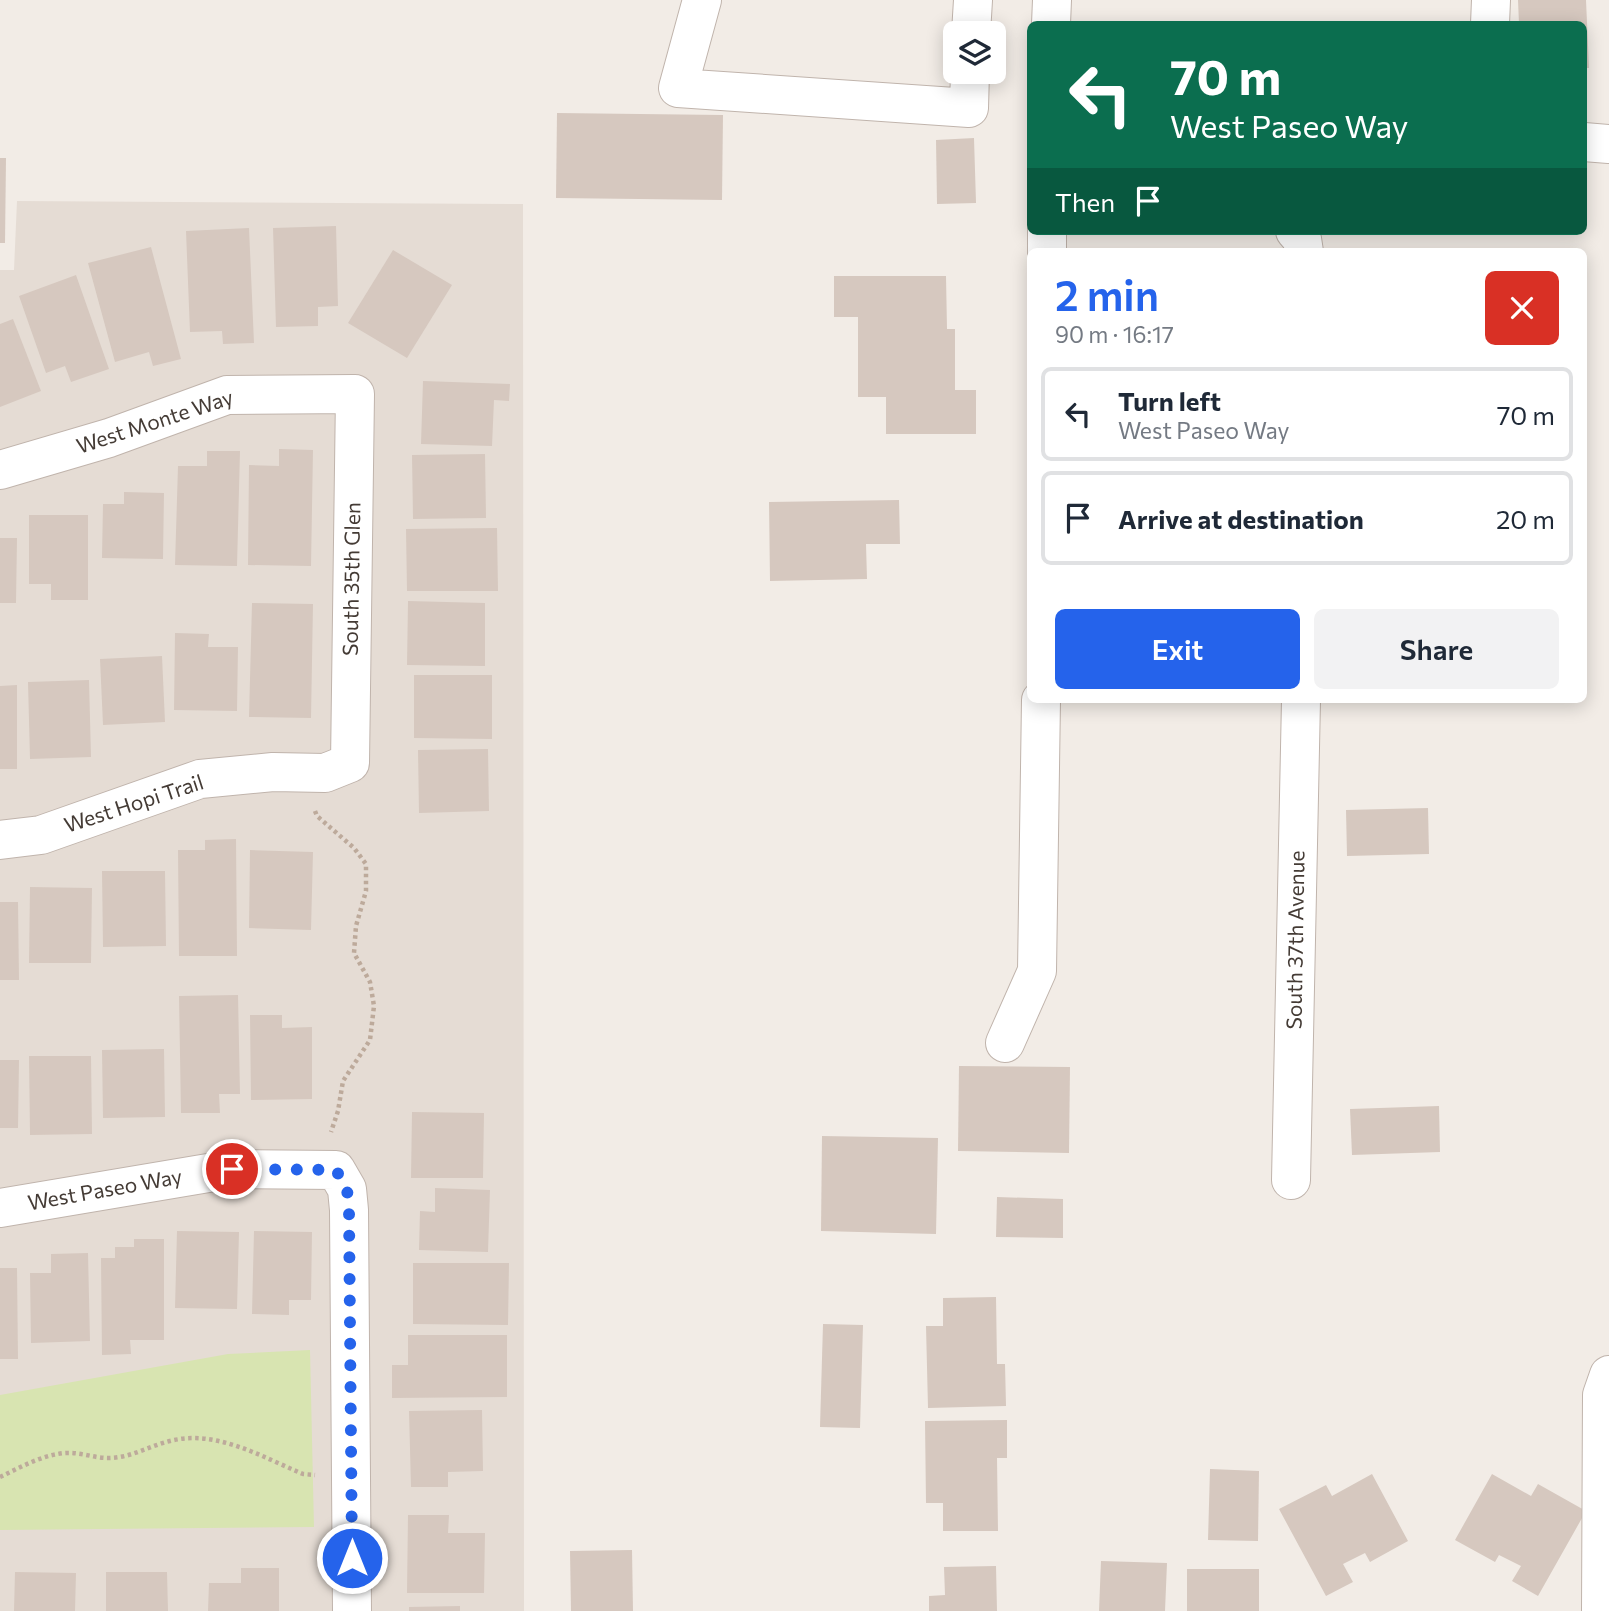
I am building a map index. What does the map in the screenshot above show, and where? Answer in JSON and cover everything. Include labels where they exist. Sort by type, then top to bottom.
[{"type":"street","points":[[702,0],[678,88],[969,108],[970,84]]},
{"type":"street","points":[[972,21],[973,0]]},
{"type":"street","points":[[1051,21],[1052,0]]},
{"type":"street","points":[[1490,21],[1491,0]]},
{"type":"street","points":[[1587,142],[1609,144]]},
{"type":"street","name":"West Monte Way","points":[[0,470],[109,438],[227,395],[355,394]]},
{"type":"street","name":"South 35th Glen","points":[[350,763],[355,394]]},
{"type":"street","points":[[1005,1043],[1037,971],[1041,703]]},
{"type":"street","name":"South 37th Avenue","points":[[1291,1180],[1301,703]]},
{"type":"street","name":"West Hopi Trail","points":[[0,840],[40,835],[200,779],[273,772],[325,773],[350,763]]},
{"type":"street","name":"West Paseo Way","points":[[0,1208],[232,1169],[327,1170]]},
{"type":"street","points":[[327,1170],[347,1189],[349,1210],[352,1611]]},
{"type":"street","points":[[1601,1611],[1602,1395],[1609,1375]]},
{"type":"path","points":[[299,772],[317,816],[354,848],[366,864],[366,891],[356,926],[354,953],[370,982],[374,1006],[370,1040],[343,1081],[327,1170]]},
{"type":"path","points":[[0,1477],[37,1459],[66,1453],[109,1458],[139,1453],[170,1441],[195,1437],[230,1443],[303,1474],[351,1477]]},
{"type":"shaded area","points":[[17,201],[523,204],[524,1611],[0,1611],[0,270],[14,270]]},
{"type":"green space","points":[[310,1350],[314,1527],[0,1530],[0,1395],[228,1354]]},
{"type":"building","points":[[1518,0],[1586,0],[1587,21],[1519,21]]},
{"type":"building","points":[[1587,23],[1589,68],[1587,68]]},
{"type":"building","points":[[557,113],[723,115],[722,200],[556,198]]},
{"type":"building","points":[[974,138],[976,203],[937,204],[936,140]]},
{"type":"building","points":[[0,158],[6,158],[5,243],[0,243]]},
{"type":"building","points":[[336,226],[338,306],[318,307],[318,326],[276,327],[273,228]]},
{"type":"building","points":[[249,228],[254,343],[223,344],[222,331],[190,332],[186,231]]},
{"type":"building","points":[[151,247],[181,359],[153,366],[149,352],[115,362],[88,263]]},
{"type":"building","points":[[393,250],[452,285],[407,358],[348,323]]},
{"type":"building","points":[[76,275],[109,369],[71,382],[65,366],[46,373],[19,296]]},
{"type":"building","points":[[834,276],[946,276],[947,329],[955,329],[955,390],[976,390],[976,434],[886,434],[886,397],[858,397],[858,317],[834,317]]},
{"type":"building","points":[[13,319],[41,391],[0,407],[0,324]]},
{"type":"building","points":[[423,381],[510,384],[509,401],[494,400],[492,446],[421,444]]},
{"type":"building","points":[[279,449],[313,450],[311,566],[248,565],[249,465],[279,466]]},
{"type":"building","points":[[207,451],[240,451],[237,566],[175,565],[178,466],[207,466]]},
{"type":"building","points":[[485,454],[486,518],[413,519],[412,455]]},
{"type":"building","points":[[124,492],[164,493],[163,559],[102,558],[103,504],[124,504]]},
{"type":"building","points":[[899,500],[900,544],[866,544],[867,579],[770,581],[769,502]]},
{"type":"building","points":[[29,515],[88,515],[88,600],[51,600],[51,584],[29,584]]},
{"type":"building","points":[[497,528],[498,591],[407,591],[406,529]]},
{"type":"building","points":[[0,538],[17,538],[16,603],[0,603]]},
{"type":"building","points":[[408,601],[485,603],[485,666],[407,665]]},
{"type":"building","points":[[252,603],[313,604],[311,718],[249,717]]},
{"type":"building","points":[[175,633],[209,634],[208,647],[238,647],[237,711],[174,710]]},
{"type":"building","points":[[162,656],[165,722],[103,725],[100,659]]},
{"type":"building","points":[[414,675],[492,675],[492,739],[414,738]]},
{"type":"building","points":[[89,680],[91,757],[30,759],[28,682]]},
{"type":"building","points":[[17,685],[17,769],[0,769],[0,686]]},
{"type":"building","points":[[488,749],[489,811],[419,813],[418,750]]},
{"type":"building","points":[[1428,808],[1429,854],[1347,856],[1346,810]]},
{"type":"building","points":[[236,839],[237,956],[179,956],[178,850],[205,850],[205,840]]},
{"type":"building","points":[[250,850],[313,852],[311,930],[249,928]]},
{"type":"building","points":[[102,871],[165,871],[166,946],[103,947]]},
{"type":"building","points":[[30,887],[92,888],[91,963],[29,963]]},
{"type":"building","points":[[0,902],[18,902],[19,980],[0,980]]},
{"type":"building","points":[[238,995],[240,1094],[219,1094],[220,1113],[181,1113],[179,996]]},
{"type":"building","points":[[250,1015],[282,1015],[282,1028],[312,1027],[312,1099],[251,1100]]},
{"type":"building","points":[[164,1049],[165,1117],[103,1118],[102,1050]]},
{"type":"building","points":[[29,1056],[91,1056],[92,1134],[30,1135]]},
{"type":"building","points":[[0,1060],[19,1060],[18,1128],[0,1128]]},
{"type":"building","points":[[959,1066],[1070,1067],[1069,1153],[958,1151]]},
{"type":"building","points":[[1439,1106],[1440,1152],[1352,1155],[1350,1109]]},
{"type":"building","points":[[412,1112],[484,1113],[483,1178],[411,1178]]},
{"type":"building","points":[[822,1136],[938,1138],[936,1234],[821,1231]]},
{"type":"building","points":[[435,1188],[490,1190],[488,1252],[419,1250],[420,1211],[435,1212]]},
{"type":"building","points":[[997,1197],[1063,1199],[1063,1238],[996,1237]]},
{"type":"building","points":[[177,1231],[239,1232],[237,1309],[175,1308]]},
{"type":"building","points":[[254,1231],[312,1232],[311,1300],[289,1300],[289,1315],[252,1314]]},
{"type":"building","points":[[134,1239],[164,1239],[164,1340],[130,1340],[131,1354],[102,1355],[101,1258],[115,1258],[115,1247],[134,1247]]},
{"type":"building","points":[[88,1253],[90,1341],[31,1343],[30,1273],[51,1273],[51,1254]]},
{"type":"building","points":[[413,1263],[509,1263],[508,1325],[413,1324]]},
{"type":"building","points":[[0,1268],[17,1268],[18,1359],[0,1359]]},
{"type":"building","points":[[996,1297],[997,1364],[1005,1364],[1006,1406],[928,1408],[926,1326],[943,1326],[943,1298]]},
{"type":"building","points":[[823,1324],[863,1325],[860,1428],[820,1427]]},
{"type":"building","points":[[408,1335],[507,1335],[507,1397],[392,1398],[392,1365],[408,1365]]},
{"type":"building","points":[[482,1410],[483,1471],[448,1472],[448,1487],[411,1487],[409,1411]]},
{"type":"building","points":[[1007,1420],[1007,1458],[997,1458],[998,1531],[943,1531],[943,1503],[926,1503],[925,1421]]},
{"type":"building","points":[[1210,1469],[1259,1471],[1258,1541],[1208,1540]]},
{"type":"building","points":[[1372,1474],[1408,1541],[1370,1562],[1365,1553],[1343,1564],[1353,1582],[1326,1596],[1279,1509],[1326,1485],[1332,1496]]},
{"type":"building","points":[[1492,1474],[1531,1496],[1538,1484],[1586,1511],[1538,1596],[1512,1581],[1521,1566],[1499,1555],[1495,1562],[1455,1540]]},
{"type":"building","points":[[408,1515],[449,1515],[448,1533],[485,1533],[484,1593],[407,1593]]},
{"type":"building","points":[[632,1550],[633,1611],[571,1611],[570,1551]]},
{"type":"building","points":[[1101,1561],[1167,1563],[1165,1611],[1099,1611]]},
{"type":"building","points":[[996,1566],[997,1611],[929,1611],[929,1596],[945,1595],[944,1567]]},
{"type":"building","points":[[241,1568],[279,1568],[279,1611],[208,1611],[209,1583],[241,1583]]},
{"type":"building","points":[[1187,1569],[1259,1569],[1259,1611],[1187,1611]]},
{"type":"building","points":[[15,1572],[76,1573],[75,1611],[14,1611]]},
{"type":"building","points":[[106,1572],[167,1572],[168,1611],[106,1611]]},
{"type":"building","points":[[460,1606],[460,1611],[409,1611],[409,1607]]},
{"type":"route","points":[[232,1169],[336,1170],[347,1189],[352,1558]]}]
